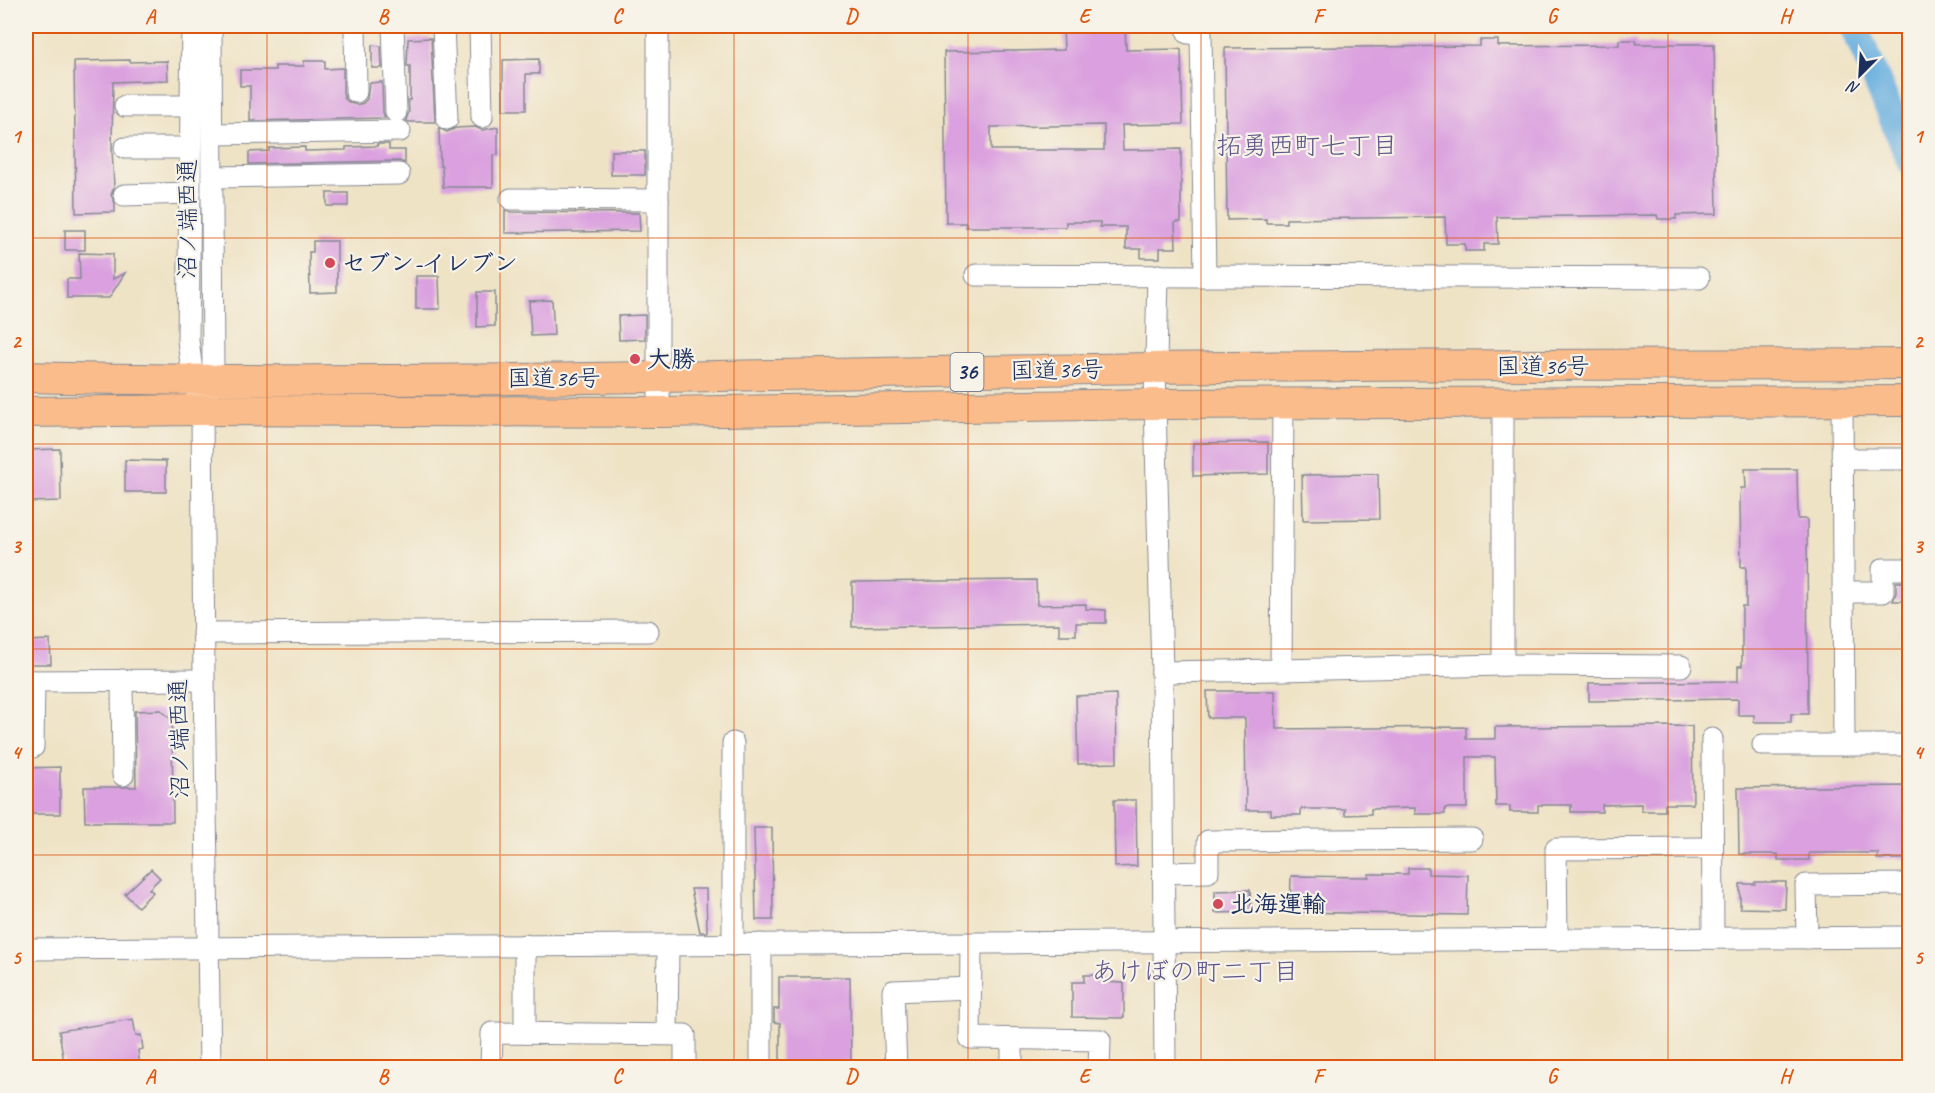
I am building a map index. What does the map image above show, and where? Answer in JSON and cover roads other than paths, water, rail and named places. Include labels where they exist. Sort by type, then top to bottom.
[{"type":"highway","name":"国道36号","points":[[26,377],[658,378],[1155,368],[1910,364]]},
{"type":"highway","name":"国道36号","points":[[26,412],[202,410],[660,412],[1155,405],[1910,401]]},
{"type":"street","name":"沼ノ端西通","points":[[192,26],[188,340],[203,379]]},
{"type":"street","name":"沼ノ端西通","points":[[210,1068],[202,410],[212,177],[211,26]]},
{"type":"street","points":[[355,26],[356,92]]},
{"type":"street","points":[[212,134],[398,122],[393,26]]},
{"type":"street","points":[[443,26],[447,119]]},
{"type":"street","points":[[480,26],[482,117]]},
{"type":"street","points":[[658,26],[658,378],[660,412]]},
{"type":"street","points":[[1188,26],[1188,33],[1201,33],[1205,276]]},
{"type":"street","points":[[125,106],[191,106]]},
{"type":"street","points":[[125,148],[190,148]]},
{"type":"street","points":[[212,177],[399,174]]},
{"type":"street","points":[[124,195],[190,194]]},
{"type":"street","points":[[511,199],[658,200]]},
{"type":"street","points":[[976,275],[1698,278]]},
{"type":"street","points":[[1158,276],[1155,405],[1162,672],[1166,1068]]},
{"type":"street","points":[[1842,402],[1844,745]]},
{"type":"street","points":[[1503,403],[1503,665]]},
{"type":"street","points":[[1281,670],[1283,404]]},
{"type":"street","points":[[1842,459],[1910,459]]},
{"type":"street","points":[[1843,592],[1883,592],[1883,569],[1910,569]]},
{"type":"street","points":[[203,633],[648,632]]},
{"type":"street","points":[[1162,672],[1503,665],[1681,666]]},
{"type":"street","points":[[122,680],[123,775]]},
{"type":"street","points":[[33,747],[30,681],[204,680]]},
{"type":"street","points":[[1712,739],[1713,938]]},
{"type":"street","points":[[733,743],[733,945]]},
{"type":"street","points":[[1763,745],[1910,745]]},
{"type":"street","points":[[1164,873],[1208,872],[1208,841],[1472,839]]},
{"type":"street","points":[[1557,940],[1556,849],[1712,848]]},
{"type":"street","points":[[1807,938],[1806,885],[1910,884]]},
{"type":"street","points":[[26,949],[1910,937]]},
{"type":"street","points":[[761,944],[761,1068]]},
{"type":"street","points":[[971,944],[970,1038],[1100,1040],[1100,1068]]},
{"type":"street","points":[[525,945],[525,1033]]},
{"type":"street","points":[[667,1035],[668,945]]},
{"type":"street","points":[[896,1068],[893,991],[971,988]]},
{"type":"street","points":[[491,1068],[492,1033],[525,1033],[685,1035],[685,1068]]},
{"type":"street","points":[[1012,1039],[1012,1068]]},
{"type":"waterway","points":[[1854,26],[1910,160]]},
{"type":"place","name":"セブン-イレブン","points":[[330,263]]},
{"type":"place","name":"大勝","points":[[635,359]]},
{"type":"place","name":"北海運輸","points":[[1218,904]]},
{"type":"district","name":"拓勇西町七丁目","points":[[1307,145]]},
{"type":"district","name":"あけぼの町二丁目","points":[[1195,971]]}]
